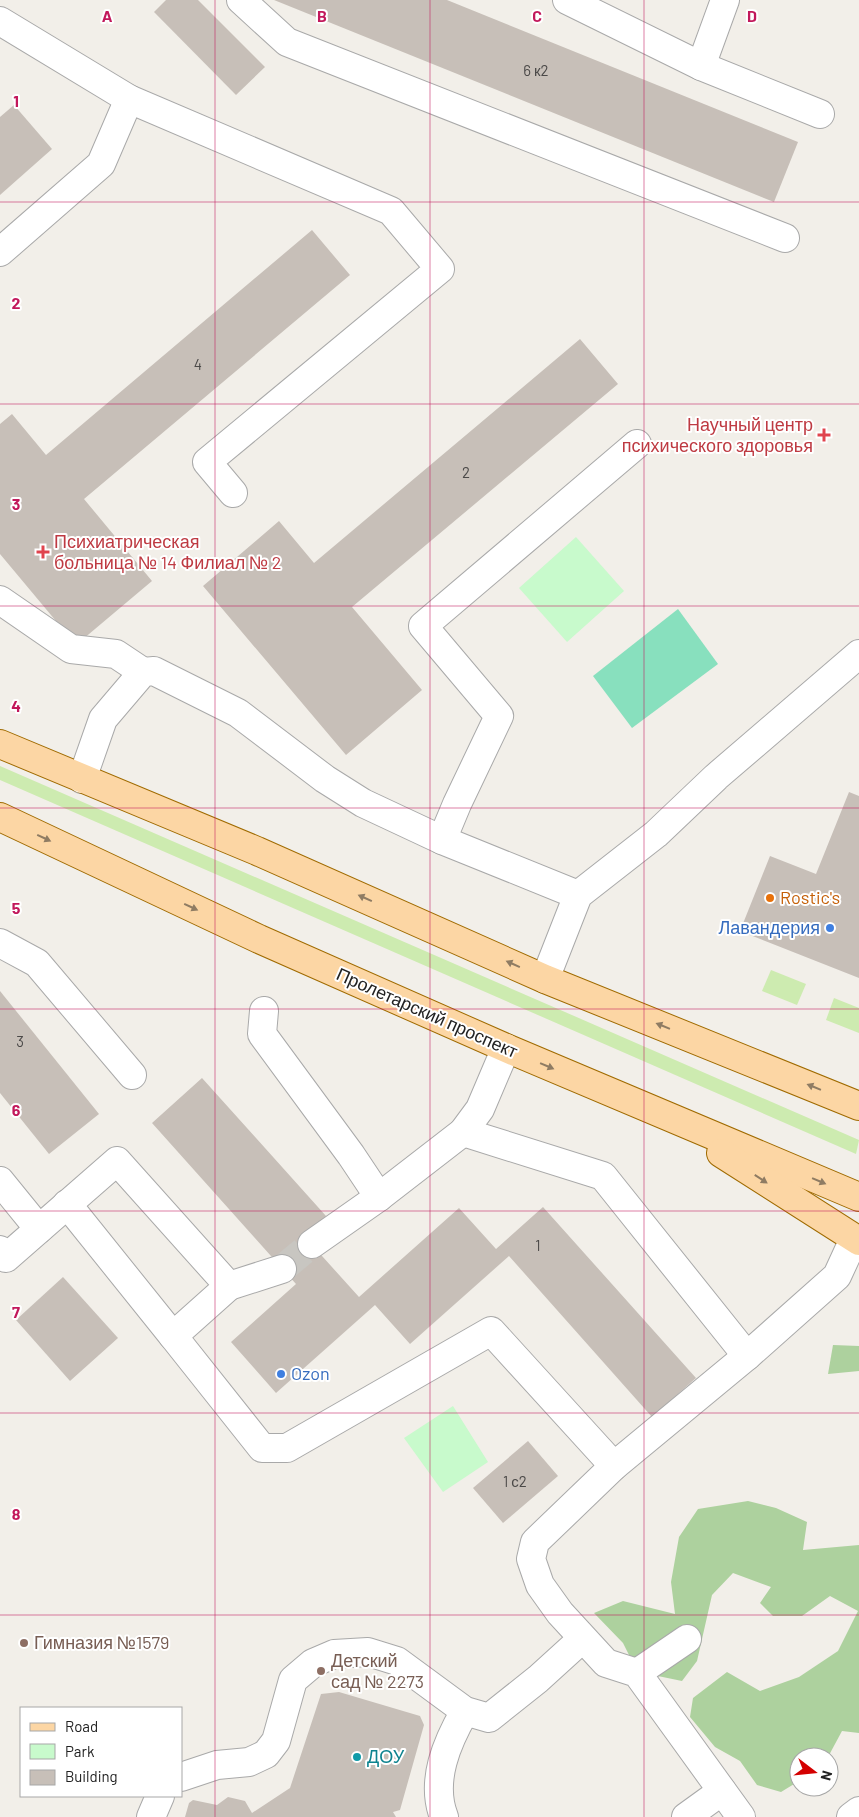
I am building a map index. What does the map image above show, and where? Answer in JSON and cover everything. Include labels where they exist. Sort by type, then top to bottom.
[{"type":"main road","points":[[0,744],[257,851],[545,978],[859,1106]]},
{"type":"main road","name":"Пролетарский проспект","points":[[0,817],[259,939],[506,1048],[859,1197]]},
{"type":"main road","points":[[661,1114],[856,1240]]},
{"type":"lane","points":[[0,8],[9,0]]},
{"type":"lane","points":[[241,0],[287,42],[784,238]]},
{"type":"lane","points":[[567,0],[701,66],[820,114]]},
{"type":"lane","points":[[701,66],[725,0]]},
{"type":"lane","points":[[0,21],[128,99],[391,211],[440,268],[207,462],[233,493]]},
{"type":"lane","points":[[0,252],[101,164],[128,99]]},
{"type":"lane","points":[[442,840],[499,716],[423,626],[638,444]]},
{"type":"lane","points":[[0,600],[71,649],[116,654],[143,672],[154,671],[238,713],[325,779],[362,803],[442,840],[578,896]]},
{"type":"lane","points":[[545,978],[578,896],[656,834],[716,777],[859,654]]},
{"type":"lane","points":[[82,779],[103,719],[143,672]]},
{"type":"lane","points":[[0,943],[37,963],[132,1075]]},
{"type":"lane","points":[[264,1011],[262,1034],[351,1155],[379,1197]]},
{"type":"lane","points":[[312,1244],[379,1197],[463,1132],[480,1109],[506,1048]]},
{"type":"lane","points":[[463,1132],[603,1176],[747,1356]]},
{"type":"lane","points":[[0,1250],[6,1258],[117,1161],[229,1286]]},
{"type":"lane","points":[[0,1181],[39,1229]]},
{"type":"lane","points":[[67,1204],[262,1448],[287,1448],[491,1331],[614,1466]]},
{"type":"lane","points":[[741,1817],[637,1674],[606,1663],[560,1613],[540,1585],[531,1560],[535,1542],[614,1466],[747,1356],[837,1276],[856,1240]]},
{"type":"lane","points":[[173,1336],[229,1286],[282,1269]]},
{"type":"lane","points":[[182,1777],[217,1765],[249,1762],[266,1754],[276,1741],[292,1680],[313,1663],[334,1654],[368,1652],[397,1661],[465,1711],[489,1718],[538,1679],[582,1639]]},
{"type":"lane","points":[[637,1674],[687,1639]]},
{"type":"lane","points":[[444,1817],[440,1806],[440,1770],[450,1736],[465,1711]]},
{"type":"lane","points":[[686,1817],[722,1791]]},
{"type":"lane","points":[[151,1817],[160,1797]]},
{"type":"lane","points":[[851,1817],[859,1811]]},
{"type":"green space","points":[[576,537],[624,591],[567,642],[519,588]]},
{"type":"green space","points":[[678,609],[718,664],[632,728],[593,676]]},
{"type":"green space","points":[[0,766],[859,1140],[856,1154],[0,780]]},
{"type":"green space","points":[[771,970],[806,984],[797,1005],[762,991]]},
{"type":"green space","points":[[834,998],[859,1008],[859,1033],[826,1020]]},
{"type":"green space","points":[[833,1345],[859,1346],[859,1371],[828,1374]]},
{"type":"green space","points":[[453,1406],[488,1462],[443,1492],[404,1438]]},
{"type":"green space","points":[[748,1501],[776,1508],[807,1522],[803,1550],[859,1545],[859,1733],[842,1731],[833,1747],[789,1747],[789,1787],[781,1792],[757,1785],[740,1761],[715,1747],[690,1717],[693,1698],[727,1672],[760,1691],[799,1677],[838,1651],[858,1611],[830,1596],[802,1616],[773,1616],[760,1603],[771,1587],[733,1573],[712,1595],[697,1661],[682,1681],[653,1675],[632,1661],[623,1643],[594,1613],[623,1601],[675,1614],[671,1582],[679,1537],[698,1509]]},
{"type":"building","points":[[166,0],[198,0],[265,67],[236,95],[154,12]]},
{"type":"building","points":[[274,0],[447,0],[798,142],[774,202]]},
{"type":"building","points":[[14,105],[52,149],[0,195],[0,117]]},
{"type":"building","points":[[312,230],[350,275],[84,499],[152,581],[76,645],[0,554],[0,424],[12,414],[46,455]]},
{"type":"building","points":[[580,339],[618,384],[352,607],[422,690],[346,755],[203,586],[279,521],[314,563]]},
{"type":"building","points":[[849,792],[859,796],[859,978],[740,931],[770,856],[816,874]]},
{"type":"building","points":[[0,991],[99,1114],[49,1154],[0,1093]]},
{"type":"building","points":[[202,1078],[326,1216],[304,1236],[359,1297],[459,1208],[496,1249],[543,1207],[696,1378],[652,1417],[509,1256],[410,1344],[375,1305],[276,1393],[231,1342],[296,1284],[152,1123]]},
{"type":"building","points":[[63,1277],[118,1338],[70,1381],[16,1320]]},
{"type":"building","points":[[528,1441],[558,1476],[503,1523],[473,1488]]},
{"type":"building","name":"ДОУ","points":[[339,1692],[420,1716],[424,1725],[400,1810],[393,1812],[396,1817],[185,1817],[189,1803],[193,1800],[217,1805],[228,1797],[245,1801],[252,1813],[290,1788],[321,1694]]},
{"type":"tunnel","points":[[282,1269],[312,1244]]},
{"type":"place","name":"Научный центр психического здоровья","points":[[824,435]]},
{"type":"place","name":"Психиатрическая больница № 14 Филиал № 2","points":[[43,552]]},
{"type":"place","name":"Rostic's","points":[[770,898]]},
{"type":"place","name":"Лавандерия","points":[[830,928]]},
{"type":"place","name":"Ozon","points":[[281,1374]]},
{"type":"place","name":"Гимназия №1579","points":[[24,1643]]},
{"type":"place","name":"Детский сад № 2273","points":[[321,1671]]},
{"type":"place","name":"ДОУ","points":[[357,1757]]}]
